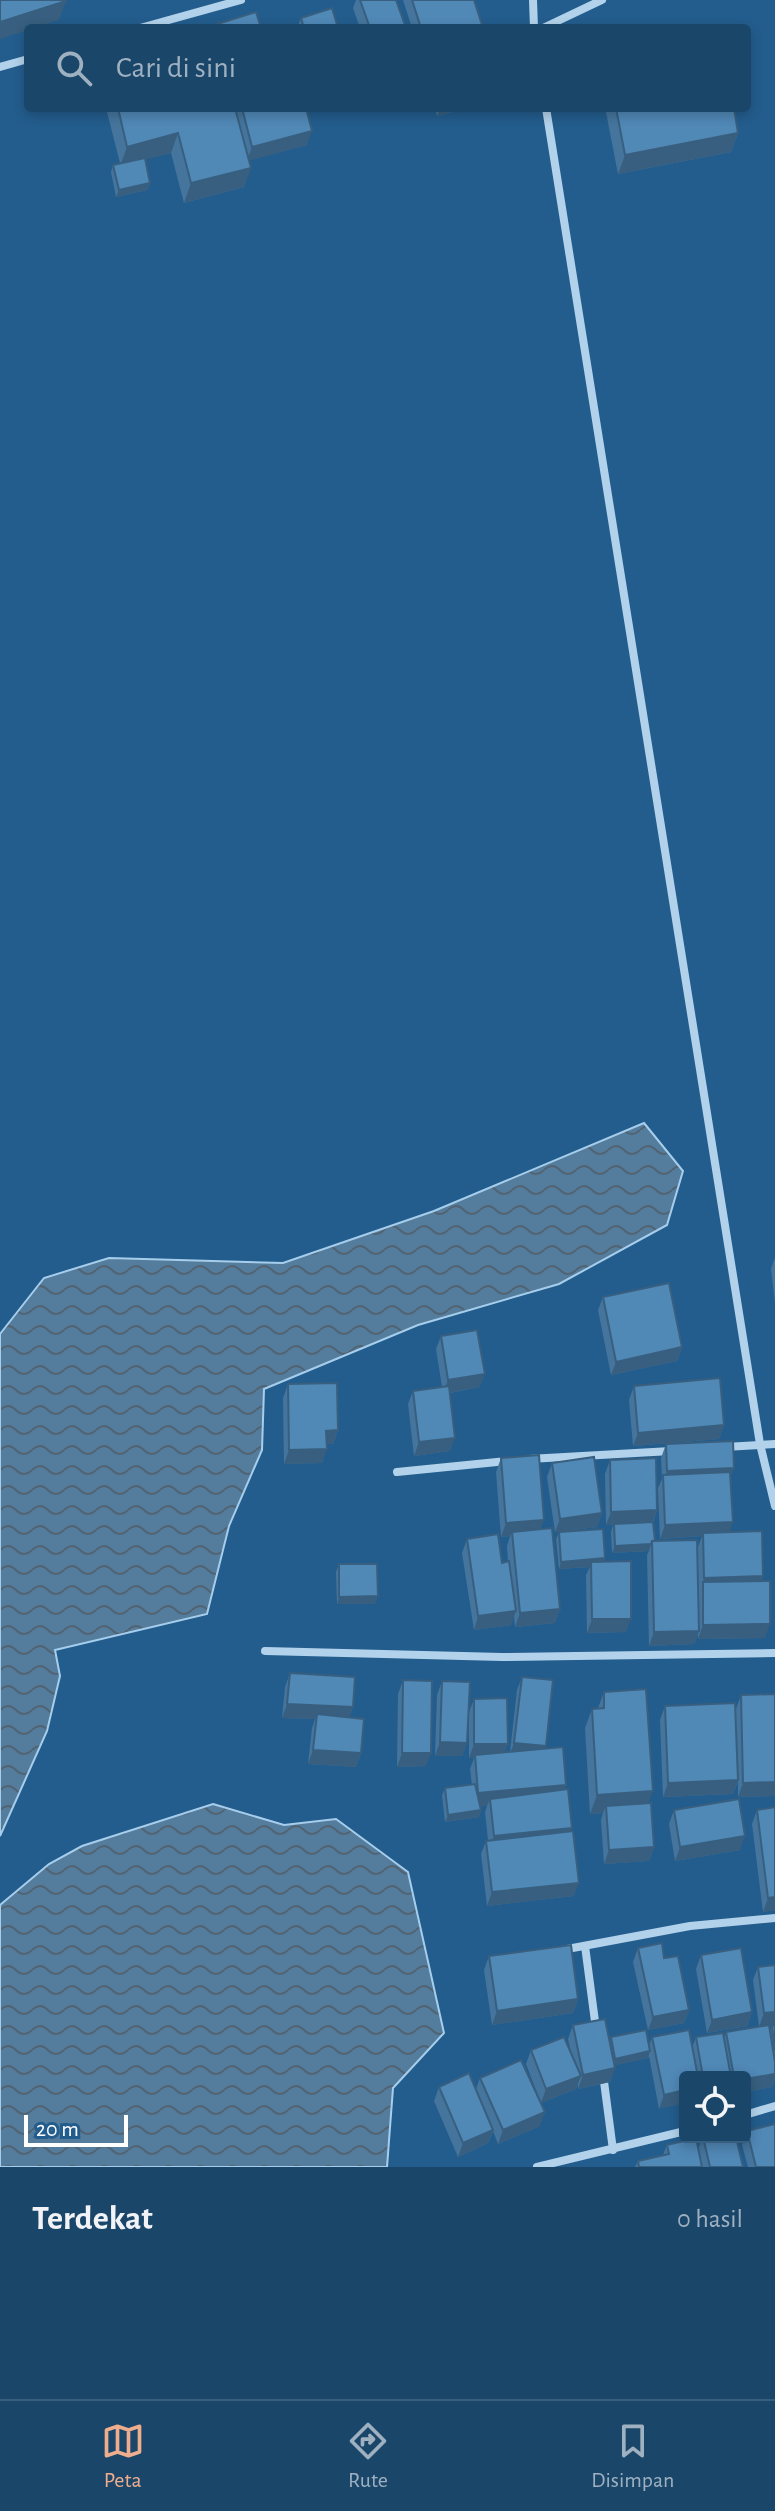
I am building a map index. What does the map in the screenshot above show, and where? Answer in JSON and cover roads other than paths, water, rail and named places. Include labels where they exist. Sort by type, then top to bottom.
[{"type":"street","points":[[154,24],[241,0]]},
{"type":"street","points":[[533,0],[534,24]]},
{"type":"street","points":[[551,24],[602,0]]},
{"type":"street","points":[[0,67],[24,60]]},
{"type":"street","points":[[547,112],[760,1444],[775,1506]]},
{"type":"street","points":[[713,1448],[775,1444]]},
{"type":"street","points":[[397,1472],[681,1451]]},
{"type":"street","points":[[265,1651],[502,1657],[775,1653]]},
{"type":"street","points":[[544,1952],[690,1926],[775,1918]]},
{"type":"street","points":[[585,1946],[598,2041]]},
{"type":"street","points":[[600,2056],[613,2150]]},
{"type":"street","points":[[751,2113],[775,2106]]},
{"type":"street","points":[[537,2167],[679,2133]]},
{"type":"water","points":[[644,1123],[683,1171],[667,1225],[559,1284],[418,1325],[264,1389],[262,1450],[229,1526],[207,1614],[55,1650],[60,1676],[47,1731],[0,1836],[0,1334],[44,1278],[109,1258],[283,1263],[434,1211]]},
{"type":"water","points":[[213,1804],[284,1825],[336,1819],[408,1872],[444,2033],[393,2088],[387,2167],[0,2167],[0,1905],[49,1864],[82,1846]]}]
